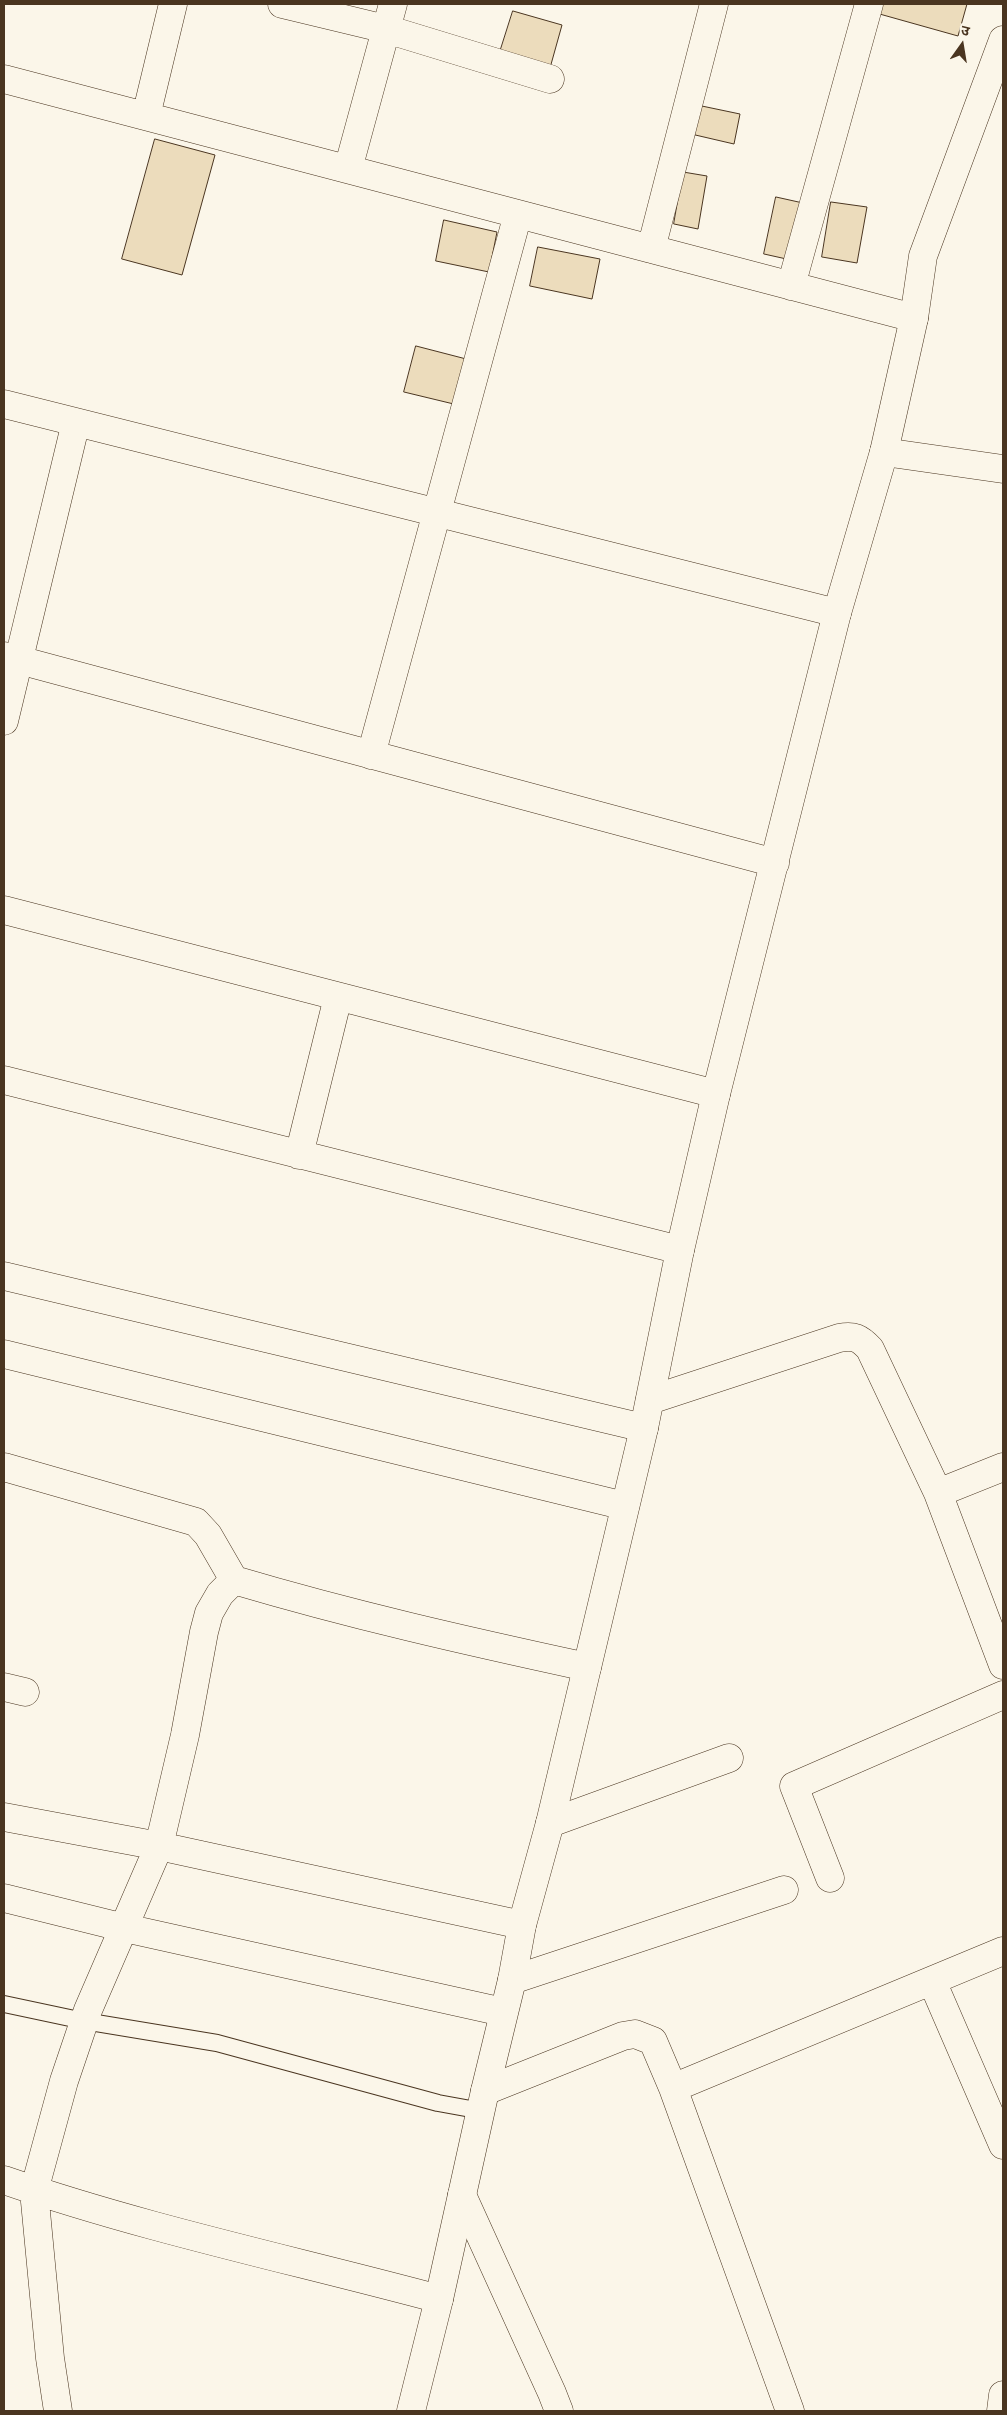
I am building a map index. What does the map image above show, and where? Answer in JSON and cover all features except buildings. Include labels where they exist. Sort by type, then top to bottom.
[{"type":"street","points":[[146,116],[173,4]]},
{"type":"street","points":[[282,4],[389,16],[550,79]]},
{"type":"street","points":[[651,249],[714,4]]},
{"type":"street","points":[[791,286],[869,4]]},
{"type":"street","points":[[348,169],[389,16]]},
{"type":"street","points":[[411,2411],[439,2300],[503,2012],[512,1980],[522,1925],[550,1823],[644,1428],[680,1250],[716,1094],[837,613],[884,452],[914,318],[922,256],[1003,40]]},
{"type":"street","points":[[4,79],[914,318]]},
{"type":"street","points":[[371,754],[518,214]]},
{"type":"street","points":[[4,404],[837,613]]},
{"type":"street","points":[[4,721],[11,658],[76,422]]},
{"type":"street","points":[[884,452],[1003,469]]},
{"type":"street","points":[[11,658],[775,863]]},
{"type":"street","points":[[4,910],[716,1094]]},
{"type":"street","points":[[299,1155],[338,997]]},
{"type":"street","points":[[4,1080],[680,1250]]},
{"type":"street","points":[[4,1276],[644,1428]]},
{"type":"street","points":[[650,1400],[839,1338],[856,1336],[870,1349],[938,1493],[1003,1665]]},
{"type":"street","points":[[4,1354],[625,1506]]},
{"type":"street","points":[[4,1467],[196,1522],[208,1535],[234,1580],[418,1631],[587,1667]]},
{"type":"street","points":[[938,1493],[1003,1467]]},
{"type":"street","points":[[58,2411],[50,2358],[34,2191],[64,2081],[84,2021],[159,1846],[185,1735],[209,1613],[220,1594],[234,1580]]},
{"type":"street","points":[[830,1878],[794,1786],[1003,1696]]},
{"type":"street","points":[[550,1823],[729,1758]]},
{"type":"street","points":[[4,1817],[159,1846],[522,1925]]},
{"type":"street","points":[[512,1980],[784,1890]]},
{"type":"street","points":[[4,1898],[125,1928],[503,2012]]},
{"type":"street","points":[[673,2088],[1003,1951]]},
{"type":"street","points":[[932,1981],[1003,2146]]},
{"type":"street","points":[[483,2101],[635,2034],[653,2041],[673,2088],[790,2411]]},
{"type":"street","points":[[4,2180],[34,2191],[208,2241],[305,2264],[439,2300]]},
{"type":"street","points":[[462,2195],[559,2411]]},
{"type":"street","points":[[1001,2411],[1003,2395]]},
{"type":"lane","points":[[4,2004],[84,2021],[218,2043],[438,2103],[483,2101]]}]
